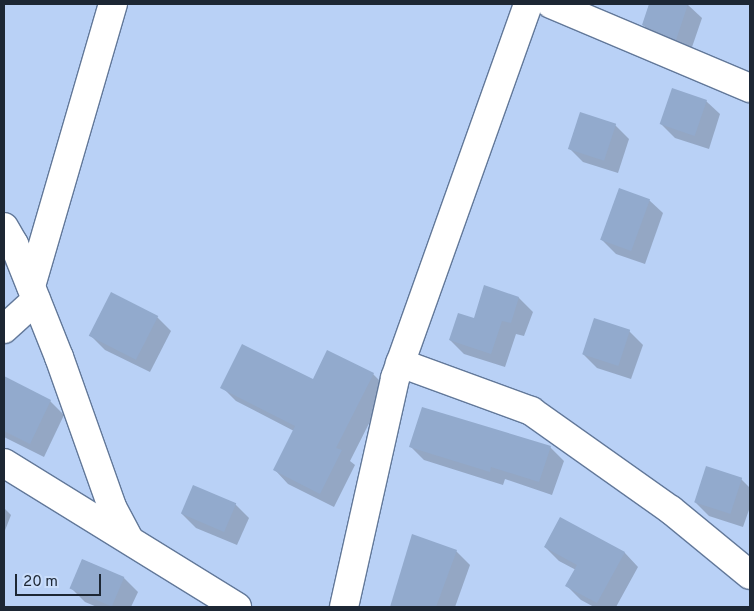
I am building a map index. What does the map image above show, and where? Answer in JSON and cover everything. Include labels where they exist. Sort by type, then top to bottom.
[{"type":"street","points":[[4,329],[33,293],[113,4]]},
{"type":"street","points":[[344,607],[400,363],[528,4]]},
{"type":"street","points":[[551,4],[750,88]]},
{"type":"street","points":[[4,227],[14,244],[60,357],[112,507],[129,539]]},
{"type":"street","points":[[400,363],[531,411],[671,510],[750,575]]},
{"type":"street","points":[[4,463],[237,607]]},
{"type":"building","points":[[649,4],[688,4],[676,40],[642,25]]},
{"type":"building","points":[[672,88],[707,100],[695,136],[660,124]]},
{"type":"building","points":[[580,112],[616,124],[604,161],[568,149]]},
{"type":"building","points":[[619,188],[650,199],[631,251],[600,240]]},
{"type":"building","points":[[484,285],[519,297],[511,323],[502,321],[491,354],[449,340],[458,313],[474,318]]},
{"type":"building","points":[[111,292],[158,316],[136,360],[89,336]]},
{"type":"building","points":[[594,318],[630,330],[618,366],[582,354]]},
{"type":"building","points":[[242,344],[313,379],[327,350],[374,373],[336,448],[342,450],[320,494],[273,470],[295,426],[220,388]]},
{"type":"building","points":[[4,376],[51,400],[30,444],[4,431]]},
{"type":"building","points":[[422,407],[551,446],[539,482],[491,467],[490,472],[409,447]]},
{"type":"building","points":[[706,466],[742,478],[730,514],[694,502]]},
{"type":"building","points":[[193,485],[236,503],[224,532],[181,514]]},
{"type":"building","points":[[560,517],[625,552],[597,603],[565,586],[577,565],[544,547]]},
{"type":"building","points":[[412,534],[457,550],[436,607],[390,607]]},
{"type":"building","points":[[82,559],[124,577],[112,606],[69,588]]}]
